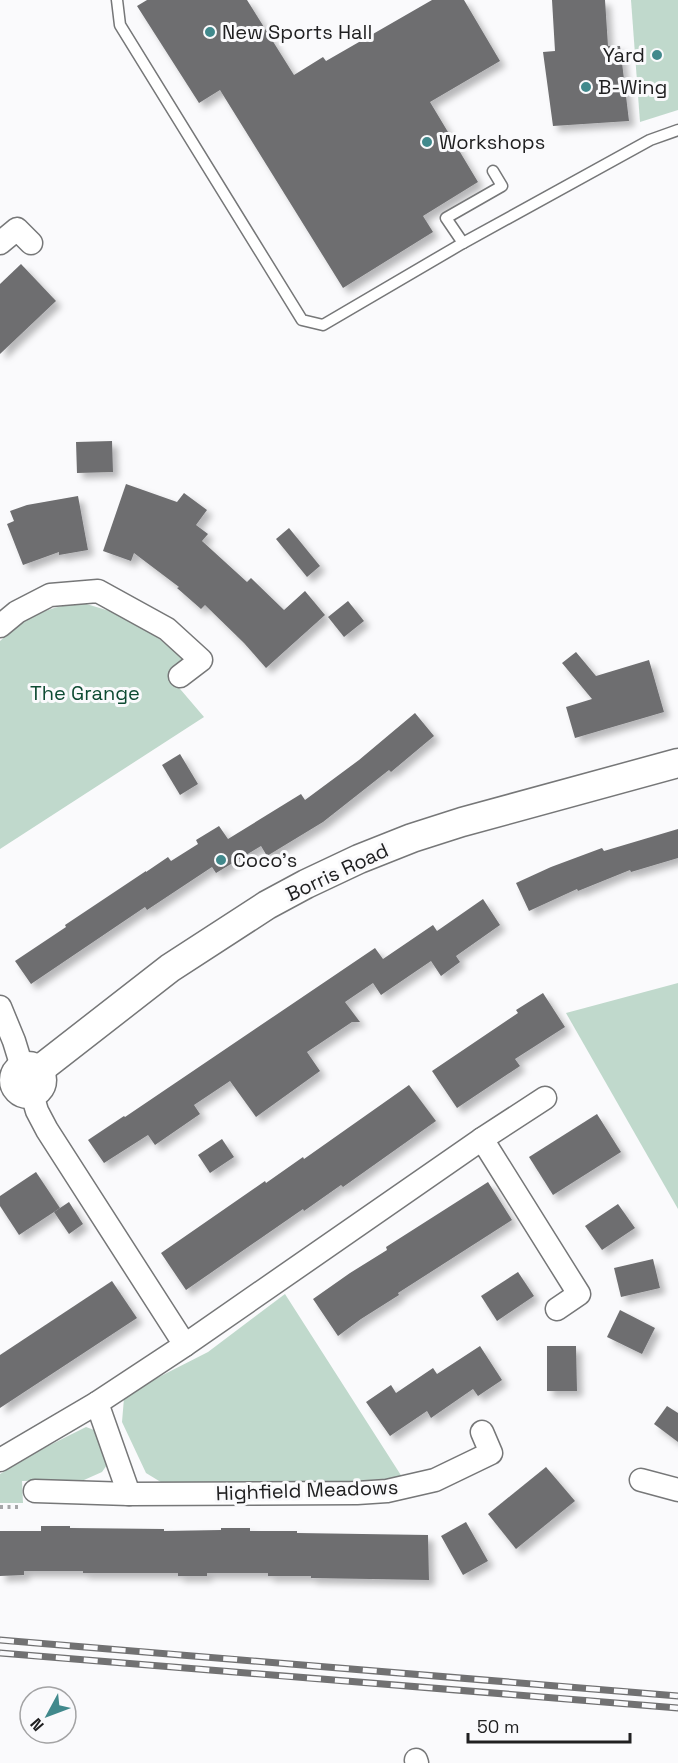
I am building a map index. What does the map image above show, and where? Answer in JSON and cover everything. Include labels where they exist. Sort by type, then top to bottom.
[{"type":"street","points":[[0,243],[17,229],[31,243]]},
{"type":"street","points":[[0,626],[17,612],[50,595],[98,591],[167,629],[201,660],[180,676]]},
{"type":"street","name":"Borris Road","points":[[22,1083],[170,968],[267,905],[306,884],[359,860],[462,822],[678,764]]},
{"type":"street","points":[[0,1007],[14,1041],[22,1083],[47,1130],[185,1345]]},
{"type":"street","points":[[0,1460],[98,1403],[545,1098]]},
{"type":"street","points":[[482,1139],[579,1294],[557,1310]]},
{"type":"street","points":[[98,1403],[129,1494]]},
{"type":"street","name":"Highfield Meadows","points":[[35,1491],[129,1494],[387,1491],[435,1480],[491,1453],[482,1432]]},
{"type":"street","points":[[641,1480],[678,1490]]},
{"type":"lane","points":[[117,0],[120,25],[302,320],[324,325],[463,243],[650,140],[678,130]]},
{"type":"lane","points":[[463,243],[446,218],[502,186],[493,171]]},
{"type":"green space","name":"Yard","points":[[631,0],[678,0],[678,110],[640,122]]},
{"type":"green space","name":"The Grange","points":[[83,603],[113,612],[151,632],[184,659],[169,676],[204,717],[0,849],[0,641],[19,625],[38,614],[59,607]]},
{"type":"green space","points":[[678,983],[678,1209],[566,1013]]},
{"type":"green space","points":[[285,1294],[404,1480],[391,1483],[164,1484],[146,1473],[122,1422],[124,1398],[153,1380],[208,1352]]},
{"type":"green space","points":[[86,1427],[97,1431],[109,1462],[102,1472],[84,1480],[22,1481],[23,1503],[0,1503],[0,1474]]},
{"type":"building","points":[[147,0],[247,0],[294,75],[323,57],[326,61],[432,0],[464,0],[500,61],[430,102],[478,182],[423,216],[433,232],[343,288],[220,90],[199,103],[137,6]]},
{"type":"building","name":"B-Wing","points":[[552,0],[605,0],[608,46],[620,46],[629,121],[553,126],[543,52],[555,51]]},
{"type":"building","points":[[21,264],[56,301],[0,354],[0,284]]},
{"type":"building","points":[[112,441],[113,472],[77,473],[76,442]]},
{"type":"building","points":[[126,484],[177,502],[184,493],[207,510],[196,525],[208,534],[202,541],[247,582],[251,578],[284,610],[305,591],[325,615],[266,668],[205,605],[201,609],[177,588],[179,587],[134,553],[131,561],[103,551]]},
{"type":"building","points":[[78,496],[88,550],[59,555],[59,552],[23,565],[7,524],[14,521],[10,511],[27,505]]},
{"type":"building","points":[[289,528],[320,566],[307,577],[276,539]]},
{"type":"building","points":[[348,601],[364,621],[344,637],[328,617]]},
{"type":"building","points":[[576,652],[596,676],[649,660],[664,712],[575,738],[566,707],[592,699],[562,663]]},
{"type":"building","points":[[415,713],[434,736],[391,772],[389,770],[323,822],[267,856],[261,846],[216,873],[212,867],[147,910],[145,907],[31,984],[15,961],[146,871],[168,857],[171,861],[198,844],[196,840],[219,826],[228,839],[301,794],[305,800],[359,760]]},
{"type":"building","points":[[180,754],[198,784],[180,795],[162,765]]},
{"type":"building","points":[[678,829],[678,858],[631,872],[630,870],[578,891],[577,889],[529,911],[516,883],[602,848],[604,851]]},
{"type":"building","points":[[483,899],[500,925],[456,956],[460,962],[441,976],[431,961],[381,995],[373,983],[345,1002],[360,1022],[352,1022],[307,1052],[320,1071],[256,1117],[230,1081],[194,1105],[200,1114],[155,1145],[148,1135],[104,1163],[88,1140],[375,948],[383,959],[433,925],[437,931]]},
{"type":"building","points":[[543,993],[565,1027],[515,1059],[520,1066],[457,1108],[432,1071],[518,1013],[516,1010]]},
{"type":"building","points":[[409,1085],[436,1121],[343,1187],[341,1185],[304,1211],[303,1209],[186,1290],[161,1253],[265,1181],[266,1183],[303,1157],[304,1159]]},
{"type":"building","points":[[597,1114],[621,1152],[553,1195],[529,1157]]},
{"type":"building","points":[[222,1139],[234,1157],[210,1173],[198,1155]]},
{"type":"building","points":[[36,1172],[60,1208],[19,1235],[0,1206],[0,1196]]},
{"type":"building","points":[[488,1182],[512,1220],[398,1293],[399,1295],[338,1336],[313,1299],[387,1250],[386,1247]]},
{"type":"building","points":[[69,1202],[83,1224],[69,1234],[54,1212]]},
{"type":"building","points":[[618,1204],[635,1228],[602,1250],[585,1226]]},
{"type":"building","points":[[653,1259],[660,1288],[621,1297],[614,1268]]},
{"type":"building","points":[[518,1272],[534,1296],[497,1321],[481,1296]]},
{"type":"building","points":[[112,1281],[137,1318],[0,1408],[0,1355]]},
{"type":"building","points":[[620,1310],[655,1328],[642,1354],[607,1337]]},
{"type":"building","points":[[480,1346],[502,1380],[478,1396],[473,1389],[431,1418],[427,1411],[390,1436],[366,1402],[391,1385],[396,1393],[433,1368],[437,1374]]},
{"type":"building","points":[[547,1346],[576,1346],[577,1391],[547,1391]]},
{"type":"building","points":[[667,1406],[678,1413],[678,1442],[654,1424]]},
{"type":"building","points":[[546,1467],[575,1501],[516,1549],[488,1514]]},
{"type":"building","points":[[466,1522],[488,1561],[463,1575],[441,1536]]},
{"type":"building","points":[[41,1526],[164,1529],[164,1531],[250,1528],[250,1531],[297,1531],[297,1533],[428,1535],[429,1580],[311,1578],[311,1576],[268,1576],[268,1573],[207,1573],[207,1576],[178,1576],[178,1573],[83,1573],[83,1571],[24,1571],[24,1575],[0,1576],[0,1531],[41,1531]]},
{"type":"railway","points":[[0,1640],[678,1696]]},
{"type":"railway","points":[[0,1653],[678,1708]]},
{"type":"place","name":"New Sports Hall","points":[[210,32]]},
{"type":"place","name":"Yard","points":[[657,55]]},
{"type":"place","name":"B-Wing","points":[[586,87]]},
{"type":"place","name":"Workshops","points":[[427,142]]},
{"type":"place","name":"Coco's","points":[[221,860]]}]
